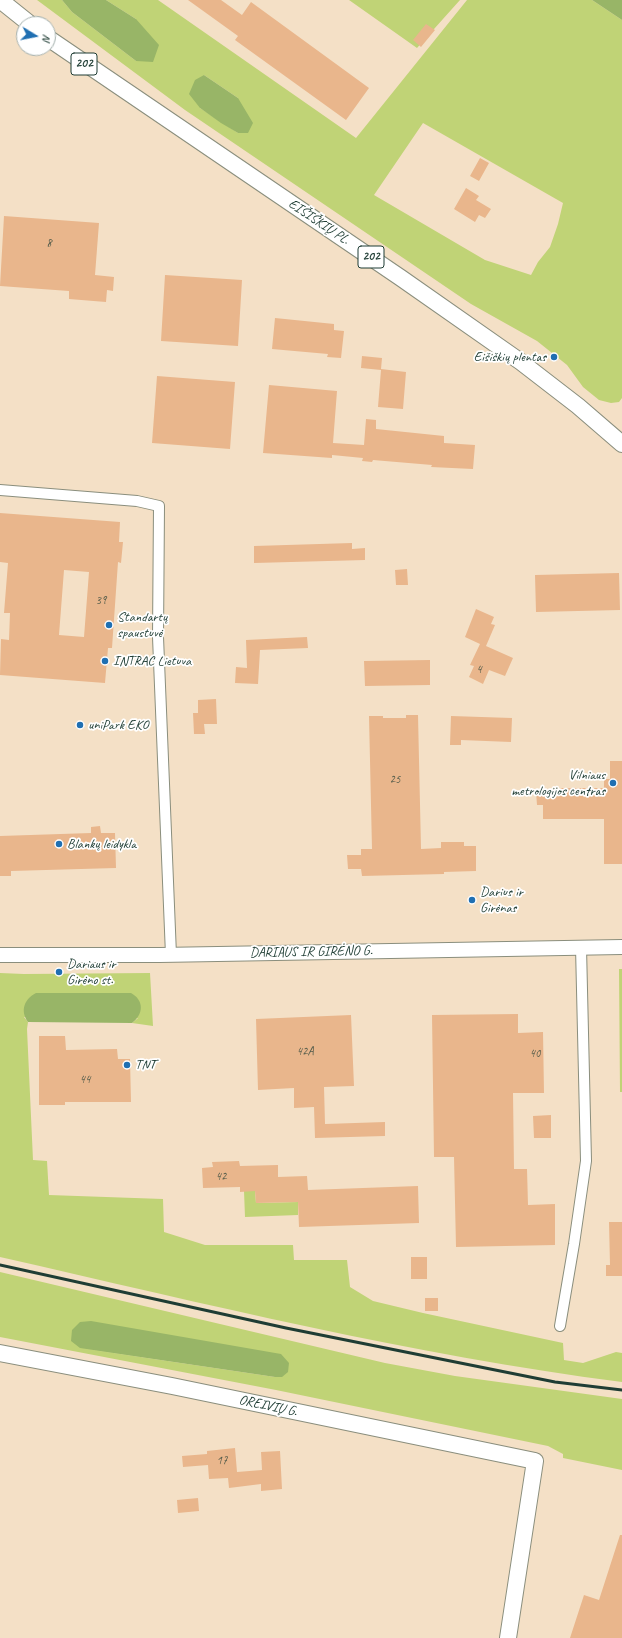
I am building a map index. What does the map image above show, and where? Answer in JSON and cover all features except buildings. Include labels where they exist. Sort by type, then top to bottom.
[{"type":"main road","points":[[0,0],[20,16]]},
{"type":"main road","name":"EIŠIŠKIŲ PL.","points":[[56,43],[401,278],[521,362],[620,439]]},
{"type":"main road","name":"DARIAUS IR GIRĖNO G.","points":[[0,955],[170,955],[622,946]]},
{"type":"main road","name":"OREIVIŲ G.","points":[[0,1353],[172,1386],[535,1461],[508,1638]]},
{"type":"street","points":[[0,490],[137,501],[159,506],[158,637],[170,955]]},
{"type":"street","points":[[560,1326],[586,1161],[581,947]]},
{"type":"green space","points":[[37,0],[62,0],[72,12],[136,61],[136,19],[106,0],[158,0],[356,138],[467,0],[592,0],[622,20],[622,398],[619,402],[611,403],[599,400],[583,387],[567,365],[537,341],[471,304],[185,110]],"holes":[[[204,75],[238,98],[238,133],[200,108]],[[423,123],[563,203],[550,247],[538,262],[531,275],[485,260],[374,195]]]},
{"type":"green space","points":[[62,0],[106,0],[136,19],[159,45],[153,62],[136,61],[72,12]]},
{"type":"green space","points":[[349,0],[460,0],[417,48]]},
{"type":"green space","points":[[592,0],[622,0],[622,20]]},
{"type":"green space","points":[[204,75],[238,98],[253,123],[248,133],[238,133],[221,123],[200,108],[189,94],[195,80]]},
{"type":"green space","points":[[619,969],[622,969],[622,1092],[620,1092]]},
{"type":"green space","points":[[0,973],[150,973],[153,1026],[132,1023],[138,1018],[24,1017],[28,1022],[27,1029],[33,1160],[47,1161],[49,1195],[163,1199],[164,1232],[205,1245],[293,1245],[294,1260],[347,1260],[350,1287],[373,1301],[563,1343],[564,1360],[583,1363],[616,1352],[622,1353],[622,1382],[543,1371],[387,1343],[232,1310],[0,1257]]},
{"type":"green space","points":[[36,993],[131,993],[138,999],[141,1007],[139,1016],[132,1023],[28,1022],[24,1014],[24,1006],[26,1002]]},
{"type":"green space","points":[[244,1191],[255,1191],[256,1203],[298,1202],[298,1215],[245,1217]]},
{"type":"green space","points":[[0,1272],[385,1363],[455,1376],[622,1399],[622,1470],[563,1458],[563,1454],[548,1446],[276,1390],[0,1337]],"holes":[[[80,1348],[282,1377],[275,1377]]]},
{"type":"green space","points":[[91,1321],[281,1354],[289,1363],[288,1372],[282,1377],[275,1377],[80,1348],[71,1341],[72,1330],[80,1322]]},
{"type":"railway","points":[[0,1265],[286,1328],[555,1382],[622,1390]]},
{"type":"place","name":"Eišiškių plentas","points":[[554,357]]},
{"type":"place","name":"Standartų spaustuvė","points":[[109,625]]},
{"type":"place","name":"INTRAC Lietuva","points":[[105,661]]},
{"type":"place","name":"uniPark EKO","points":[[80,725]]},
{"type":"place","name":"Vilniaus metrologijos centras","points":[[613,783]]},
{"type":"place","name":"Blankų leidykla","points":[[59,844]]},
{"type":"place","name":"Darius ir Girėnas","points":[[472,900]]},
{"type":"place","name":"Dariaus ir Girėno st.","points":[[59,972]]},
{"type":"place","name":"TNT","points":[[127,1065]]}]
